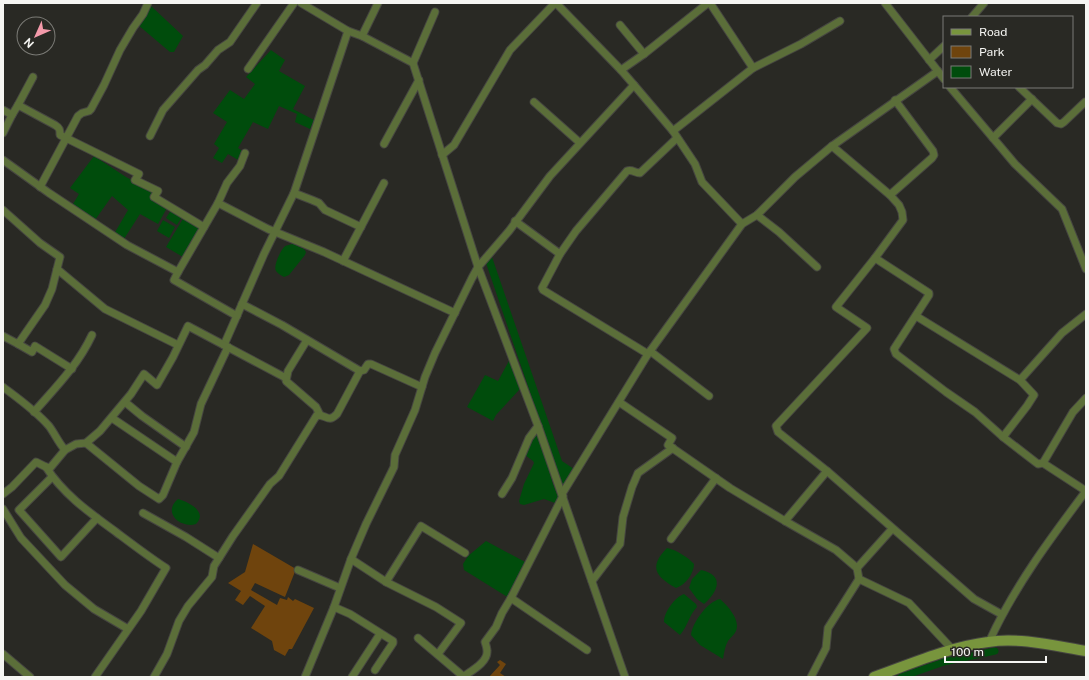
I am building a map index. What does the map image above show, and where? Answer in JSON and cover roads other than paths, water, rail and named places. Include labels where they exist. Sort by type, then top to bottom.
[{"type":"street","points":[[40,187],[78,116],[91,109],[104,86],[120,50],[143,14],[148,3]]},
{"type":"street","points":[[150,136],[163,110],[198,70],[218,50],[230,42],[257,3]]},
{"type":"street","points":[[248,69],[294,3]]},
{"type":"street","points":[[301,3],[348,31],[362,36],[413,63],[478,267],[538,426],[625,677]]},
{"type":"street","points":[[362,36],[378,3]]},
{"type":"street","points":[[442,155],[454,145],[510,50],[555,3],[621,70],[673,131],[695,164],[702,182],[742,224]]},
{"type":"street","points":[[621,70],[644,54],[709,3],[753,68]]},
{"type":"street","points":[[885,3],[943,78]]},
{"type":"street","points":[[973,16],[984,3]]},
{"type":"street","points":[[413,63],[435,12]]},
{"type":"street","points":[[673,131],[753,68],[801,44],[840,21]]},
{"type":"street","points":[[620,25],[644,54]]},
{"type":"street","points":[[86,443],[139,486],[159,499],[163,495],[177,462],[194,432],[201,404],[242,304],[294,193],[348,31]]},
{"type":"street","points":[[930,60],[943,47]]},
{"type":"street","points":[[418,638],[464,677],[475,669],[486,656],[487,652],[485,642],[496,628],[502,613],[512,598],[562,495],[649,352],[717,256],[742,224],[757,215],[795,177],[832,146],[938,71]]},
{"type":"street","points":[[3,134],[33,77]]},
{"type":"street","points":[[384,144],[419,80]]},
{"type":"street","points":[[305,677],[334,607],[351,559],[366,524],[394,467],[395,455],[415,410],[435,353],[478,267],[516,221],[550,176],[634,85]]},
{"type":"street","points":[[951,88],[1015,164],[1062,209],[1086,269]]},
{"type":"street","points":[[1020,88],[1057,123],[1061,124],[1085,102]]},
{"type":"street","points":[[993,138],[1032,99]]},
{"type":"street","points":[[890,195],[934,155],[933,151],[895,100]]},
{"type":"street","points":[[534,102],[580,142]]},
{"type":"street","points":[[18,105],[55,125],[59,128],[60,136],[139,174],[135,180],[158,191],[154,197],[204,227]]},
{"type":"street","points":[[3,110],[12,115]]},
{"type":"street","points":[[677,138],[640,173],[632,170],[627,171],[576,231],[560,254],[542,288],[543,290],[649,352],[709,396]]},
{"type":"street","points":[[832,146],[890,195],[901,208],[902,220],[875,258],[836,307],[867,328],[776,426],[778,432],[827,471],[974,599],[1001,614]]},
{"type":"street","points":[[237,316],[174,280],[218,202],[227,183],[240,166],[246,152]]},
{"type":"street","points":[[3,160],[40,187],[127,245],[178,272]]},
{"type":"street","points":[[342,262],[362,227],[384,183]]},
{"type":"street","points":[[294,193],[316,202],[323,206],[325,210],[362,227]]},
{"type":"street","points":[[218,202],[268,229],[455,313]]},
{"type":"street","points":[[3,210],[40,243],[60,257],[52,289],[45,305],[18,344]]},
{"type":"street","points":[[757,215],[779,232],[817,267]]},
{"type":"street","points":[[516,221],[560,254]]},
{"type":"street","points":[[875,258],[929,293],[894,349],[896,354],[975,412],[1003,437],[1038,464],[1043,463],[1086,492],[1039,554],[1001,614],[989,642]]},
{"type":"street","points":[[57,268],[105,309],[178,345]]},
{"type":"street","points":[[242,304],[360,371]]},
{"type":"street","points":[[1020,380],[1062,333],[1086,314]]},
{"type":"street","points":[[916,316],[1020,380],[1034,394],[1027,406],[1003,437]]},
{"type":"street","points":[[46,467],[50,468],[65,450],[76,444],[86,443],[100,431],[125,402],[144,374],[158,385],[188,326],[286,378],[289,384],[316,407],[320,415],[330,419],[338,414],[360,371],[364,370],[368,364],[422,387]]},
{"type":"street","points":[[34,412],[72,369],[84,351],[92,335]]},
{"type":"street","points":[[3,336],[32,352],[35,346],[72,369]]},
{"type":"street","points":[[286,378],[290,368],[307,340]]},
{"type":"street","points":[[3,387],[34,412],[50,428],[58,443],[65,450]]},
{"type":"street","points":[[1043,463],[1073,412],[1086,398]]},
{"type":"street","points":[[125,402],[147,420],[186,447]]},
{"type":"street","points":[[619,402],[672,438],[668,445],[716,478],[784,521],[836,550],[857,568],[859,579],[828,628],[826,648],[811,677]]},
{"type":"street","points":[[154,677],[167,654],[179,621],[188,606],[212,577],[214,566],[219,558],[270,484],[279,476],[317,415],[320,415]]},
{"type":"street","points":[[112,418],[177,462]]},
{"type":"street","points":[[502,494],[512,478],[530,438],[538,426]]},
{"type":"street","points":[[592,581],[620,544],[623,517],[638,473],[673,448]]},
{"type":"street","points":[[3,494],[12,487],[36,462],[46,467],[52,476],[74,500],[166,568],[128,630],[95,677]]},
{"type":"street","points":[[784,521],[827,471]]},
{"type":"street","points":[[9,519],[52,476]]},
{"type":"street","points":[[671,538],[716,478]]},
{"type":"street","points":[[3,509],[21,538],[65,585],[94,609],[128,630]]},
{"type":"street","points":[[19,510],[61,556],[97,518]]},
{"type":"street","points":[[143,513],[186,537],[219,558]]},
{"type":"street","points":[[386,582],[421,526],[465,553]]},
{"type":"street","points":[[857,568],[892,529]]},
{"type":"street","points":[[351,559],[386,582],[436,607],[461,623],[438,654]]},
{"type":"street","points":[[298,570],[340,588]]},
{"type":"street","points":[[859,579],[909,603],[952,650]]},
{"type":"street","points":[[512,598],[587,650]]},
{"type":"street","points":[[334,607],[350,614],[393,641],[375,670]]},
{"type":"street","points":[[352,677],[380,634]]},
{"type":"street","points":[[874,677],[952,650],[989,642],[1008,641],[1032,643],[1086,651]]},
{"type":"street","points":[[3,654],[30,677]]},
{"type":"water","points":[[150,5],[183,36],[174,52],[170,52],[138,25]]},
{"type":"water","points":[[271,50],[285,60],[279,71],[305,86],[293,109],[314,120],[310,129],[295,122],[297,114],[279,106],[268,129],[253,122],[238,148],[244,152],[240,161],[228,154],[222,163],[213,158],[219,148],[214,144],[227,122],[213,113],[230,90],[244,99],[255,84],[246,77]]},
{"type":"water","points":[[94,156],[126,177],[155,192],[167,208],[158,224],[140,214],[124,239],[114,234],[128,210],[112,196],[95,220],[73,204],[79,194],[70,188]]},
{"type":"water","points":[[171,210],[182,217],[177,225],[166,218]]},
{"type":"water","points":[[184,217],[200,227],[183,257],[166,247]]},
{"type":"water","points":[[163,220],[175,227],[169,238],[157,231]]},
{"type":"water","points":[[293,244],[304,249],[306,252],[289,275],[284,277],[276,271],[276,263],[284,247]]},
{"type":"water","points":[[492,257],[562,461],[574,469],[563,486],[486,263]]},
{"type":"water","points":[[510,359],[521,385],[519,390],[496,415],[493,421],[467,407],[485,375],[498,381]]},
{"type":"water","points":[[535,435],[537,435],[540,441],[559,499],[558,502],[555,503],[544,499],[524,505],[520,504],[519,501],[524,484],[534,463],[525,455],[529,443]]},
{"type":"water","points":[[178,499],[187,502],[196,508],[200,515],[196,524],[190,525],[179,522],[172,514],[174,504]]},
{"type":"water","points":[[486,541],[527,563],[509,598],[464,570],[463,564],[468,556]]},
{"type":"water","points":[[667,548],[682,554],[694,564],[694,568],[688,579],[676,588],[663,580],[657,571],[656,566],[658,561]]},
{"type":"water","points":[[701,570],[709,572],[714,576],[717,584],[713,594],[704,604],[697,599],[689,588],[692,579]]},
{"type":"water","points":[[684,594],[696,604],[697,607],[680,635],[664,622],[664,618],[671,605],[677,598]]},
{"type":"water","points":[[720,599],[732,613],[737,622],[736,631],[727,643],[723,659],[700,645],[691,635],[694,625],[701,613],[715,601]]},
{"type":"waterway","points":[[901,677],[944,662],[995,651]]}]
